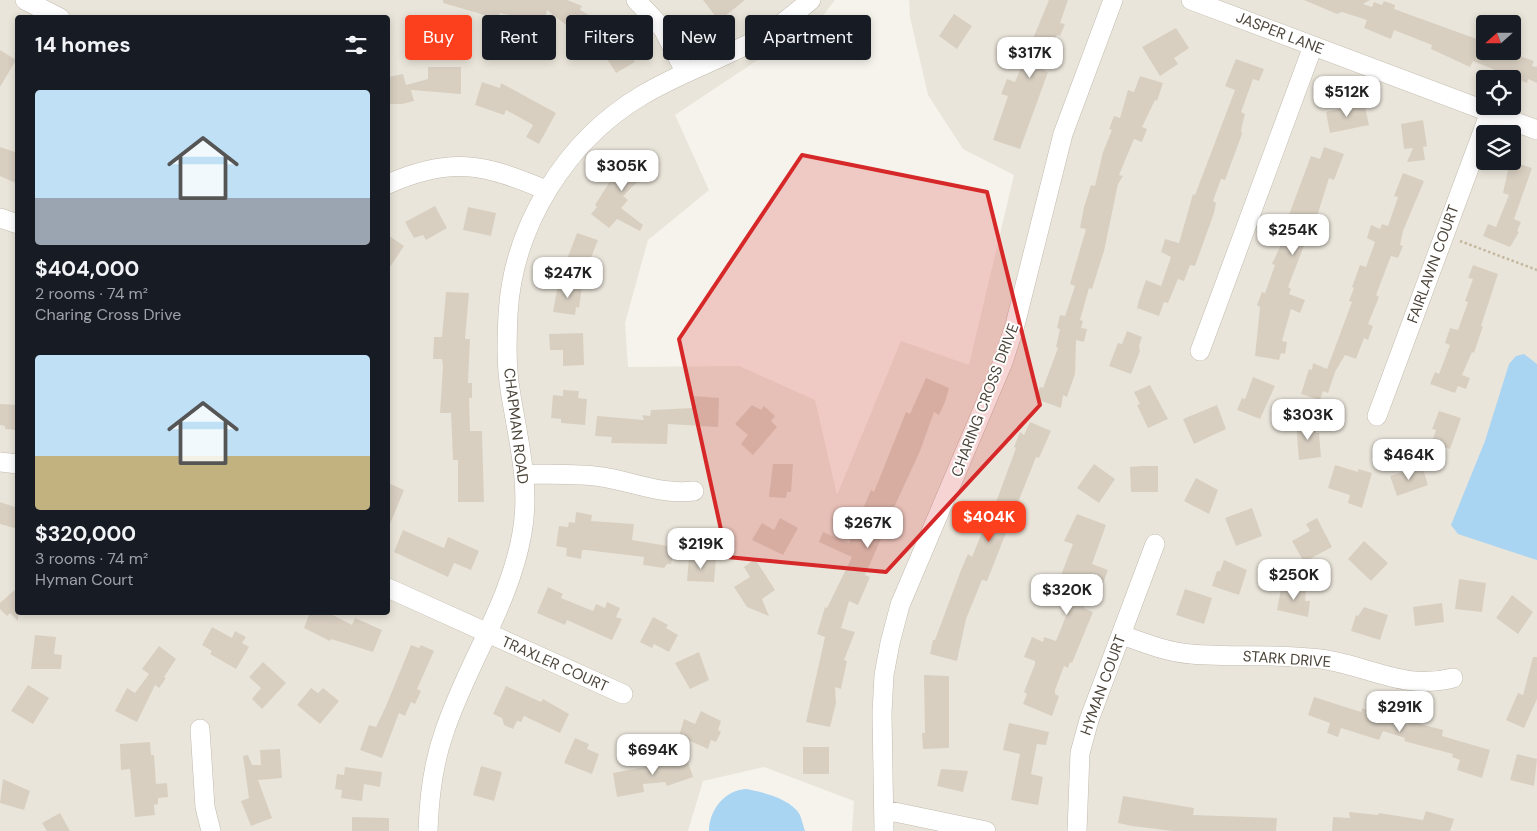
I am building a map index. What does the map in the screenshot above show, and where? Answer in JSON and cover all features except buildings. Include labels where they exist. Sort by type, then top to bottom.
[{"type":"street","points":[[25,0],[54,15]]},
{"type":"street","points":[[636,0],[663,29],[686,73]]},
{"type":"street","name":"CHAPMAN ROAD","points":[[428,831],[434,766],[444,731],[509,584],[522,532],[524,474],[509,387],[508,311],[518,259],[531,220],[546,190],[589,138],[615,113],[642,95],[754,41],[784,22],[810,0]]},
{"type":"street","name":"CHARING CROSS DRIVE","points":[[884,831],[882,714],[884,675],[900,606],[1003,362],[1015,325],[1063,134],[1113,0]]},
{"type":"street","name":"JASPER LANE","points":[[1191,0],[1476,107]]},
{"type":"street","points":[[1200,351],[1313,46]]},
{"type":"street","name":"FAIRLAWN COURT","points":[[1377,416],[1489,115]]},
{"type":"street","name":"JASPER LANE","points":[[1498,115],[1537,130]]},
{"type":"street","points":[[390,183],[412,173],[437,167],[464,166],[509,175],[546,190]]},
{"type":"street","points":[[0,218],[15,223]]},
{"type":"street","points":[[0,462],[15,464]]},
{"type":"street","points":[[524,474],[603,477],[660,491],[678,493],[694,491]]},
{"type":"street","name":"HYMAN COURT","points":[[1077,831],[1080,753],[1089,720],[1155,544]]},
{"type":"street","name":"TRAXLER COURT","points":[[390,589],[623,694]]},
{"type":"street","name":"STARK DRIVE","points":[[1122,635],[1168,650],[1192,654],[1328,660],[1402,681],[1421,683],[1453,678]]},
{"type":"street","points":[[200,730],[205,807],[211,831]]},
{"type":"street","points":[[885,810],[986,831]]},
{"type":"path","points":[[1444,235],[1537,270]]},
{"type":"highlighted area","points":[[802,155],[987,192],[1040,405],[886,572],[727,557],[679,339]]},
{"type":"shaded area","points":[[0,0],[835,0],[823,15],[745,15],[745,60],[758,60],[675,115],[709,190],[648,240],[625,323],[628,367],[739,366],[815,400],[837,495],[901,341],[969,365],[1014,175],[963,149],[928,95],[910,17],[909,0],[1537,0],[1537,831],[852,831],[854,801],[764,767],[703,781],[688,831],[0,831]]},
{"type":"water","points":[[1524,354],[1537,364],[1537,560],[1458,534],[1451,525],[1485,441],[1509,364],[1516,356]]},
{"type":"water","points":[[746,789],[768,794],[796,809],[805,831],[709,831],[712,816],[720,802],[731,793]]}]
